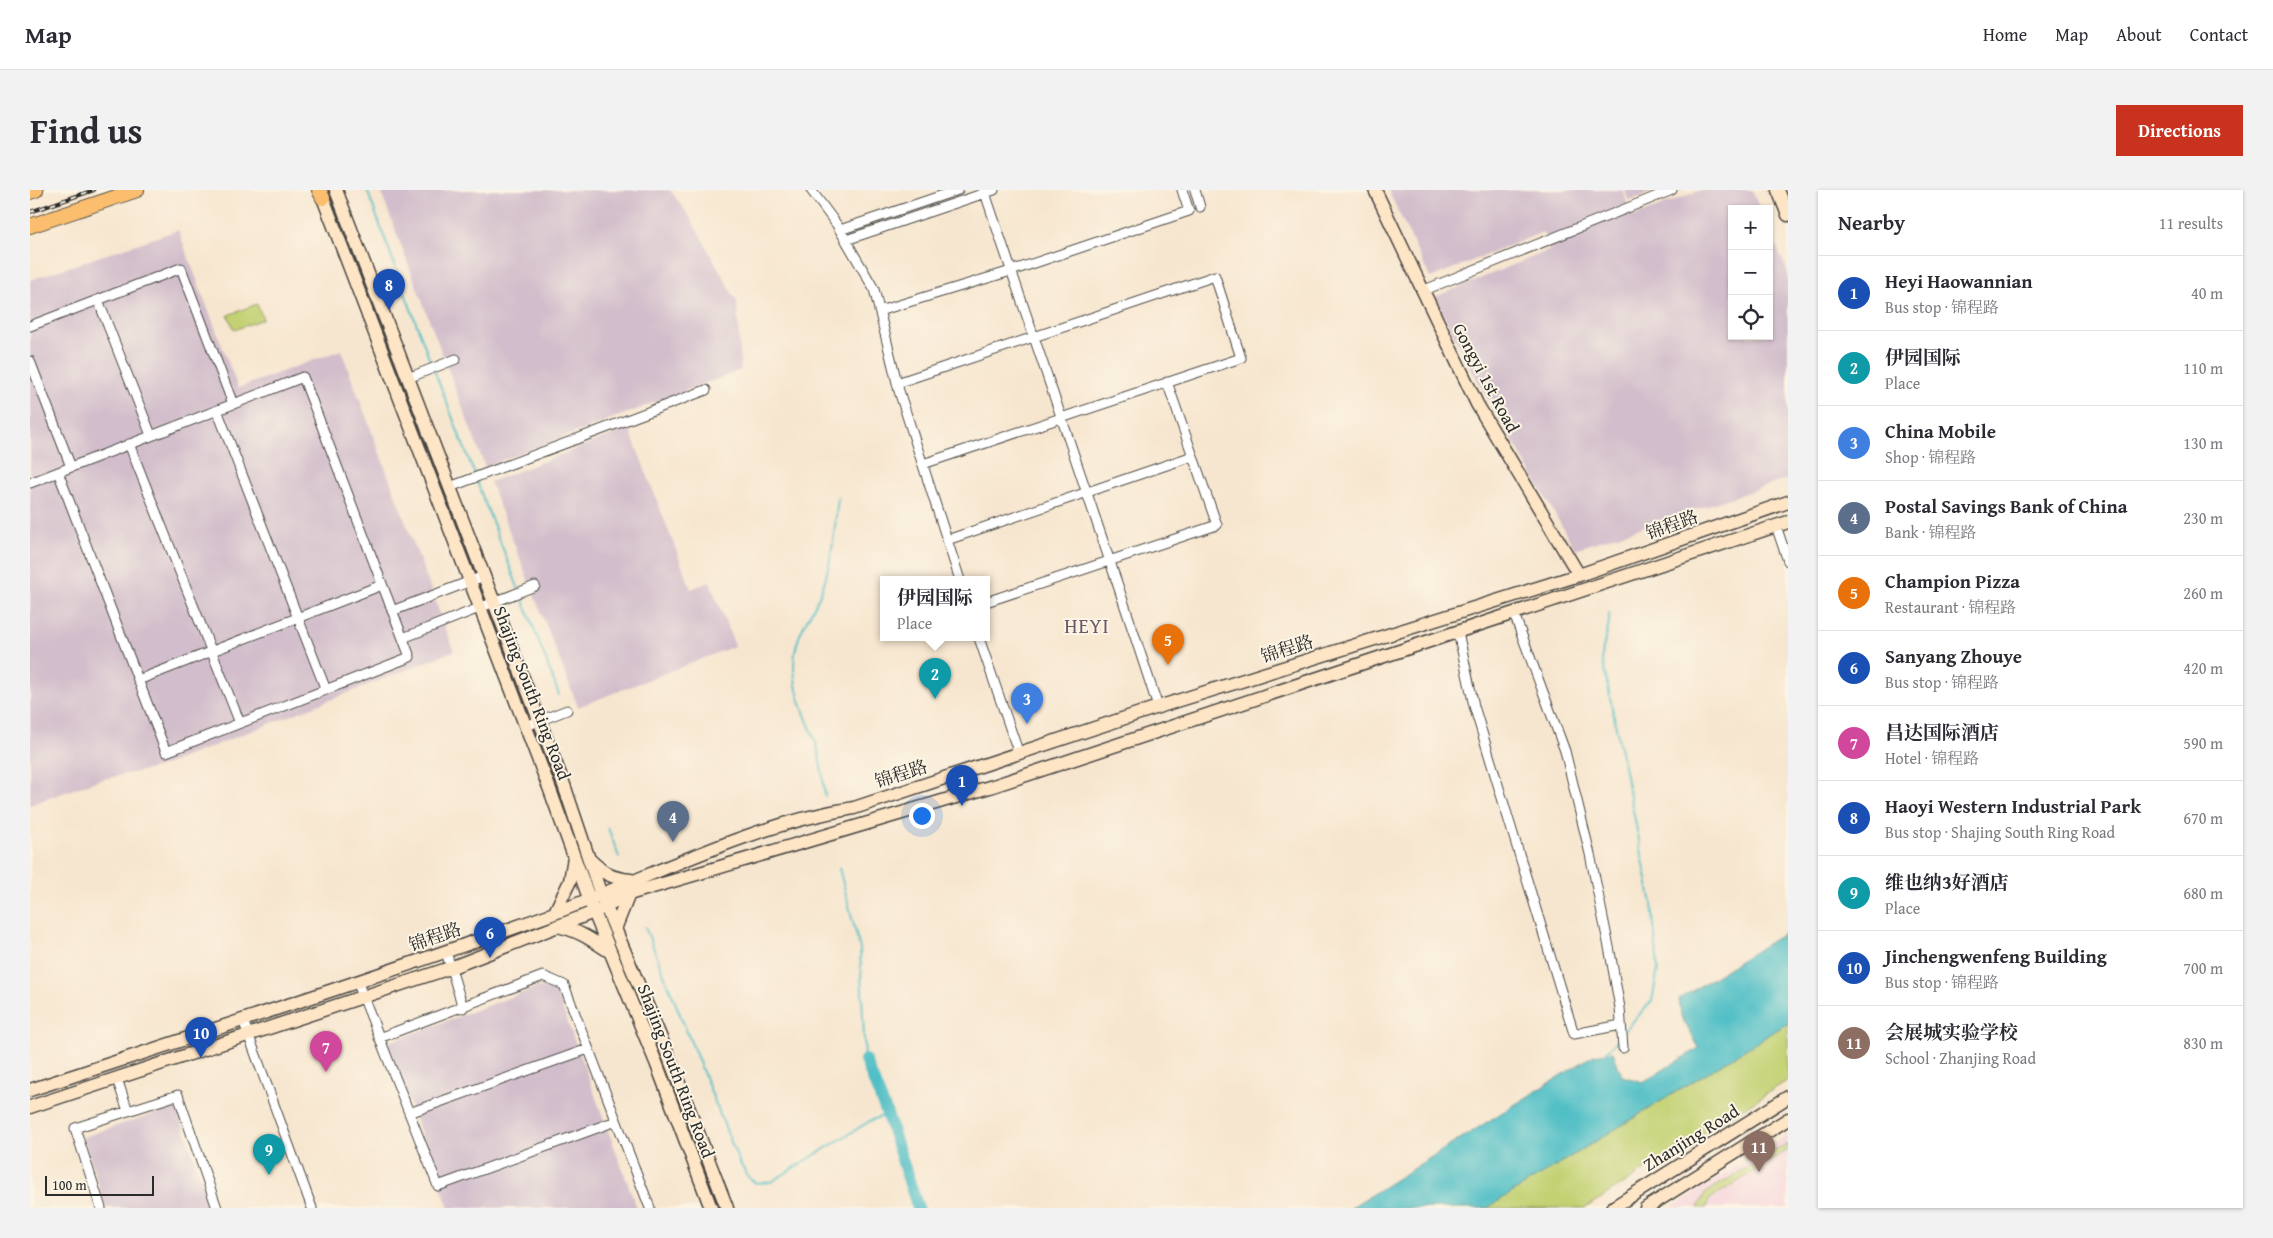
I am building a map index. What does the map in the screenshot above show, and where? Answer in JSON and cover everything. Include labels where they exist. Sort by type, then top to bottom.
[{"type":"main road","points":[[30,192],[36,190]]},
{"type":"main road","points":[[30,226],[136,190]]},
{"type":"main road","name":"Shajing South Ring Road","points":[[336,190],[539,720],[589,860],[599,900],[594,912],[657,1065],[711,1208]]},
{"type":"main road","name":"Gongyi 1st Road","points":[[1375,190],[1477,404],[1579,575]]},
{"type":"main road","points":[[1778,190],[1788,216]]},
{"type":"main road","name":"Shajing South Ring Road","points":[[320,193],[481,608],[574,857],[615,929],[670,1060],[726,1208]]},
{"type":"main road","name":"锦程路","points":[[599,900],[634,880],[725,844],[814,814],[854,808],[1165,705],[1579,575],[1788,502]]},
{"type":"main road","name":"锦程路","points":[[30,1090],[446,952],[554,912],[629,894],[993,786],[1782,524]]},
{"type":"main road","points":[[1165,705],[1178,724]]},
{"type":"main road","points":[[554,912],[565,895],[574,857]]},
{"type":"main road","points":[[589,860],[604,873],[614,878],[634,880]]},
{"type":"main road","points":[[615,929],[629,894]]},
{"type":"main road","name":"锦程路","points":[[30,1108],[450,968],[594,912]]},
{"type":"main road","points":[[557,926],[586,935],[610,952]]},
{"type":"main road","name":"Zhanjing Road","points":[[1612,1208],[1788,1097]]},
{"type":"main road","name":"Zhanjing Road","points":[[1646,1208],[1788,1119]]},
{"type":"street","points":[[811,190],[840,230],[874,289],[897,383],[959,576]]},
{"type":"street","points":[[840,230],[958,190]]},
{"type":"street","points":[[846,240],[994,190]]},
{"type":"street","points":[[880,311],[1011,271],[1189,211],[1182,190]]},
{"type":"street","points":[[1195,190],[1200,207]]},
{"type":"street","points":[[1422,291],[1672,190]]},
{"type":"street","points":[[984,192],[1111,561],[1165,705]]},
{"type":"street","points":[[30,326],[181,268],[233,404]]},
{"type":"street","points":[[897,383],[1215,276],[1241,358],[923,464]]},
{"type":"street","points":[[98,300],[151,436]]},
{"type":"street","points":[[408,378],[456,359]]},
{"type":"street","points":[[30,361],[71,467]]},
{"type":"street","points":[[30,483],[129,444],[233,404],[303,376],[410,657],[166,752],[58,472]]},
{"type":"street","points":[[990,601],[1217,525],[1167,382]]},
{"type":"street","points":[[450,487],[706,390]]},
{"type":"street","points":[[217,410],[326,690]]},
{"type":"street","points":[[129,444],[240,723]]},
{"type":"street","points":[[947,540],[1193,456]]},
{"type":"street","points":[[1782,524],[1788,561]]},
{"type":"street","points":[[392,612],[484,576]]},
{"type":"street","points":[[138,680],[382,586]]},
{"type":"street","points":[[403,638],[535,586]]},
{"type":"street","points":[[1514,614],[1564,751],[1590,854],[1620,1008],[1623,1048]]},
{"type":"street","points":[[1458,632],[1474,706],[1574,1034],[1621,1025]]},
{"type":"street","points":[[980,641],[1019,754]]},
{"type":"street","points":[[526,726],[567,710]]},
{"type":"street","points":[[446,952],[463,1008]]},
{"type":"street","points":[[379,1038],[463,1008],[543,976],[564,985],[650,1208]]},
{"type":"street","points":[[357,981],[438,1186],[616,1121]]},
{"type":"street","points":[[243,1020],[312,1208]]},
{"type":"street","points":[[409,1113],[588,1049]]},
{"type":"street","points":[[117,1078],[128,1111]]},
{"type":"street","points":[[101,1208],[75,1128],[178,1095],[217,1208]]},
{"type":"shaded area","points":[[384,190],[670,190],[690,217],[737,302],[741,370],[485,467],[382,195]]},
{"type":"shaded area","points":[[1388,190],[1622,190],[1633,217],[1701,190],[1752,190],[1758,205],[1728,205],[1728,340],[1773,340],[1773,238],[1788,273],[1788,479],[1575,549],[1462,353],[1435,297],[1550,250],[1543,232],[1430,278]]},
{"type":"shaded area","points":[[1624,190],[1657,190],[1629,201]]},
{"type":"shaded area","points":[[178,230],[238,388],[341,350],[454,651],[160,767],[99,780],[30,805],[30,280]]},
{"type":"shaded area","points":[[629,428],[691,589],[710,582],[735,646],[578,707],[490,482]]},
{"type":"shaded area","points":[[538,987],[556,991],[637,1208],[449,1208],[387,1043]]},
{"type":"shaded area","points":[[177,1106],[210,1208],[106,1208],[83,1137]]},
{"type":"shaded area","points":[[1788,1135],[1788,1208],[1670,1208]]},
{"type":"green space","points":[[257,304],[263,319],[234,330],[228,315]]},
{"type":"green space","points":[[1788,1023],[1788,1080],[1585,1208],[1487,1208]]},
{"type":"green space","points":[[1788,1143],[1788,1150],[1710,1199],[1706,1208],[1698,1208],[1705,1193]]},
{"type":"water","points":[[1788,931],[1788,1023],[1487,1208],[1350,1208],[1594,1055],[1613,1052],[1622,1076],[1643,1082],[1699,1048],[1681,1016],[1679,999]]},
{"type":"waterway","points":[[367,190],[432,366]]},
{"type":"waterway","points":[[434,370],[475,475]]},
{"type":"waterway","points":[[476,480],[519,590]]},
{"type":"waterway","points":[[825,796],[819,754],[798,694],[794,664],[798,641],[816,604],[830,562],[838,497]]},
{"type":"waterway","points":[[521,594],[559,695]]},
{"type":"waterway","points":[[1609,613],[1609,625],[1603,646],[1602,658],[1652,904],[1658,969],[1652,1001],[1625,1030]]},
{"type":"waterway","points":[[608,828],[619,857]]},
{"type":"waterway","points":[[839,868],[860,949],[865,1060]]},
{"type":"waterway","points":[[645,927],[739,1162],[749,1178],[756,1183],[771,1182],[870,1121],[887,1114]]},
{"type":"waterway","points":[[1606,1053],[1619,1038]]},
{"type":"waterway","points":[[865,1060],[887,1114],[918,1208]]},
{"type":"railway","points":[[30,212],[94,190]]},
{"type":"place","name":"Haoyi Western Industrial Park","points":[[389,310]]},
{"type":"place","name":"Champion Pizza","points":[[1168,665]]},
{"type":"place","name":"伊园国际","points":[[935,699]]},
{"type":"place","name":"China Mobile","points":[[1027,724]]},
{"type":"place","name":"Heyi Haowannian","points":[[962,806]]},
{"type":"place","name":"Postal Savings Bank of China","points":[[673,842]]},
{"type":"place","name":"Sanyang Zhouye","points":[[490,958]]},
{"type":"place","name":"Jinchengwenfeng Building","points":[[201,1058]]},
{"type":"place","name":"昌达国际酒店","points":[[326,1072]]},
{"type":"place","name":"会展城实验学校","points":[[1759,1172]]},
{"type":"place","name":"维也纳3好酒店","points":[[269,1175]]},
{"type":"district","name":"HEYI","points":[[1087,626]]}]
